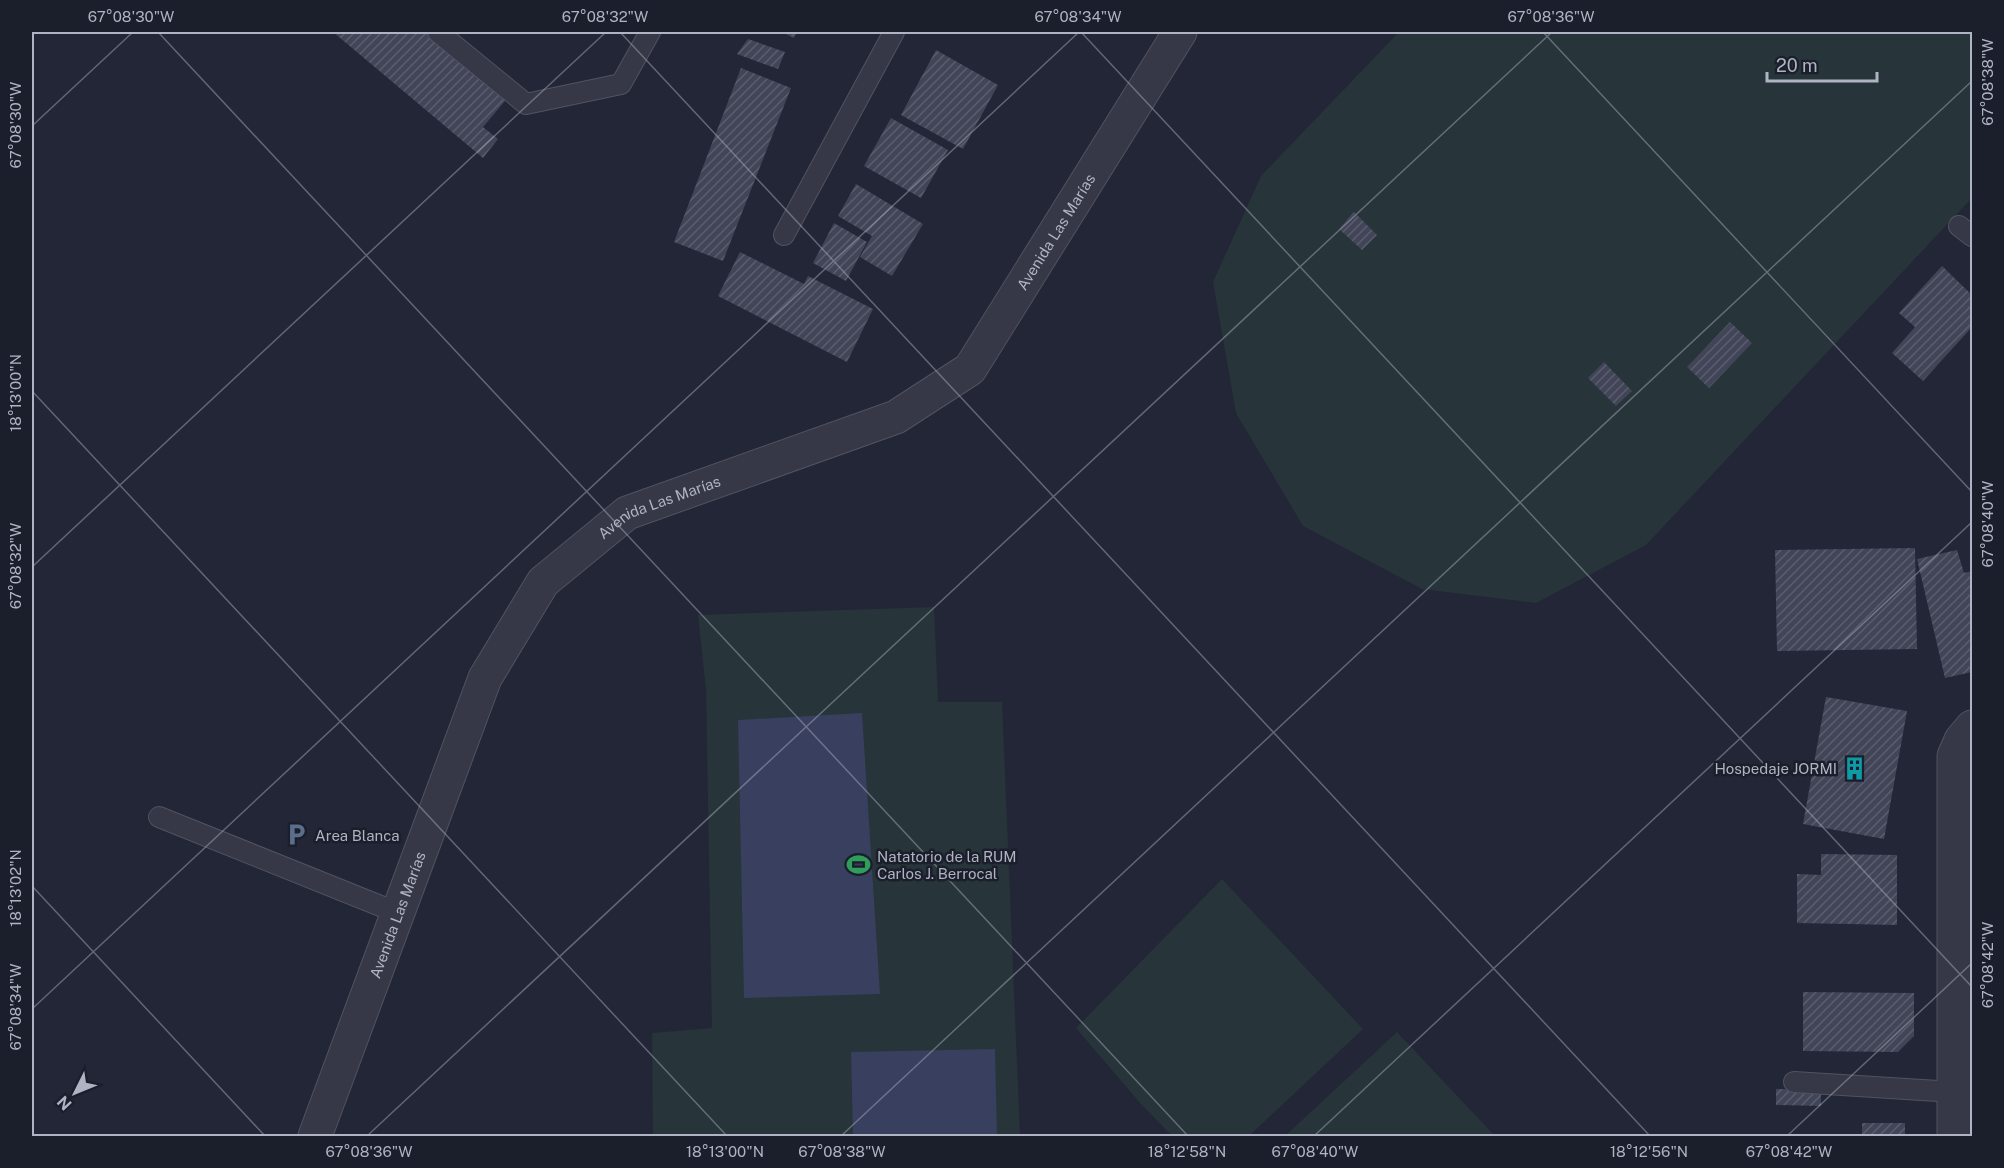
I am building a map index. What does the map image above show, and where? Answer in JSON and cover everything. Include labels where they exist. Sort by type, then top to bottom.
[{"type":"street","name":"Avenida Las Marías","points":[[315,1137],[485,678],[543,582],[627,513],[896,417],[970,369],[1180,32]]},
{"type":"street","points":[[1954,1137],[1954,756],[1961,740],[1972,727]]},
{"type":"lane","points":[[438,32],[526,104],[621,84],[650,32]]},
{"type":"lane","points":[[784,235],[894,32]]},
{"type":"lane","points":[[159,817],[398,913]]},
{"type":"lane","points":[[1794,1082],[1954,1092]]},
{"type":"shaded area","points":[[1399,32],[1972,32],[1972,198],[1646,545],[1536,603],[1422,589],[1303,526],[1236,413],[1213,282],[1261,176]]},
{"type":"shaded area","name":"Natatorio de la RUM Carlos J. Berrocal","points":[[934,607],[938,702],[1002,702],[1020,1136],[653,1136],[652,1033],[712,1028],[706,690],[698,615]]},
{"type":"shaded area","points":[[1222,879],[1363,1029],[1249,1136],[1172,1136],[1140,1103],[1076,1028]]},
{"type":"shaded area","points":[[1397,1032],[1495,1136],[1285,1136]]},
{"type":"water","points":[[862,713],[880,994],[744,998],[738,720]]},
{"type":"water","points":[[995,1049],[997,1136],[853,1136],[851,1052]]},
{"type":"building","points":[[333,32],[434,32],[510,95],[483,127],[498,139],[483,158]]},
{"type":"building","points":[[782,32],[797,32],[794,38]]},
{"type":"building","points":[[748,39],[785,52],[778,69],[737,54]]},
{"type":"building","points":[[936,50],[998,85],[963,149],[901,115]]},
{"type":"building","points":[[741,68],[791,88],[723,261],[674,242]]},
{"type":"building","points":[[891,118],[948,150],[921,198],[864,166]]},
{"type":"building","points":[[856,184],[923,224],[892,276],[860,257],[872,236],[838,216]]},
{"type":"building","points":[[1354,212],[1377,235],[1362,250],[1339,229]]},
{"type":"building","points":[[834,223],[867,242],[846,281],[813,263]]},
{"type":"building","points":[[740,252],[804,284],[808,276],[873,309],[847,362],[718,296]]},
{"type":"building","points":[[1942,266],[1972,295],[1972,327],[1923,381],[1892,353],[1915,327],[1899,313]]},
{"type":"building","points":[[1730,322],[1752,343],[1709,388],[1687,367]]},
{"type":"building","points":[[1604,362],[1632,391],[1616,406],[1588,378]]},
{"type":"building","points":[[1915,548],[1917,649],[1777,651],[1775,550]]},
{"type":"building","points":[[1957,550],[1964,573],[1972,571],[1972,672],[1945,678],[1917,559]]},
{"type":"building","name":"Hospedaje JORMI","points":[[1826,697],[1907,711],[1884,839],[1803,824]]},
{"type":"building","points":[[1821,854],[1897,855],[1897,925],[1797,923],[1797,874],[1821,875]]},
{"type":"building","points":[[1803,992],[1914,993],[1914,1036],[1898,1052],[1803,1051]]},
{"type":"building","points":[[1776,1089],[1821,1090],[1821,1106],[1776,1105]]},
{"type":"building","points":[[1862,1123],[1905,1123],[1905,1136],[1862,1136]]},
{"type":"place","name":"Hospedaje JORMI","points":[[1855,768]]},
{"type":"place","name":"Area Blanca","points":[[297,835]]},
{"type":"place","name":"Natatorio de la RUM Carlos J. Berrocal","points":[[859,865]]}]
